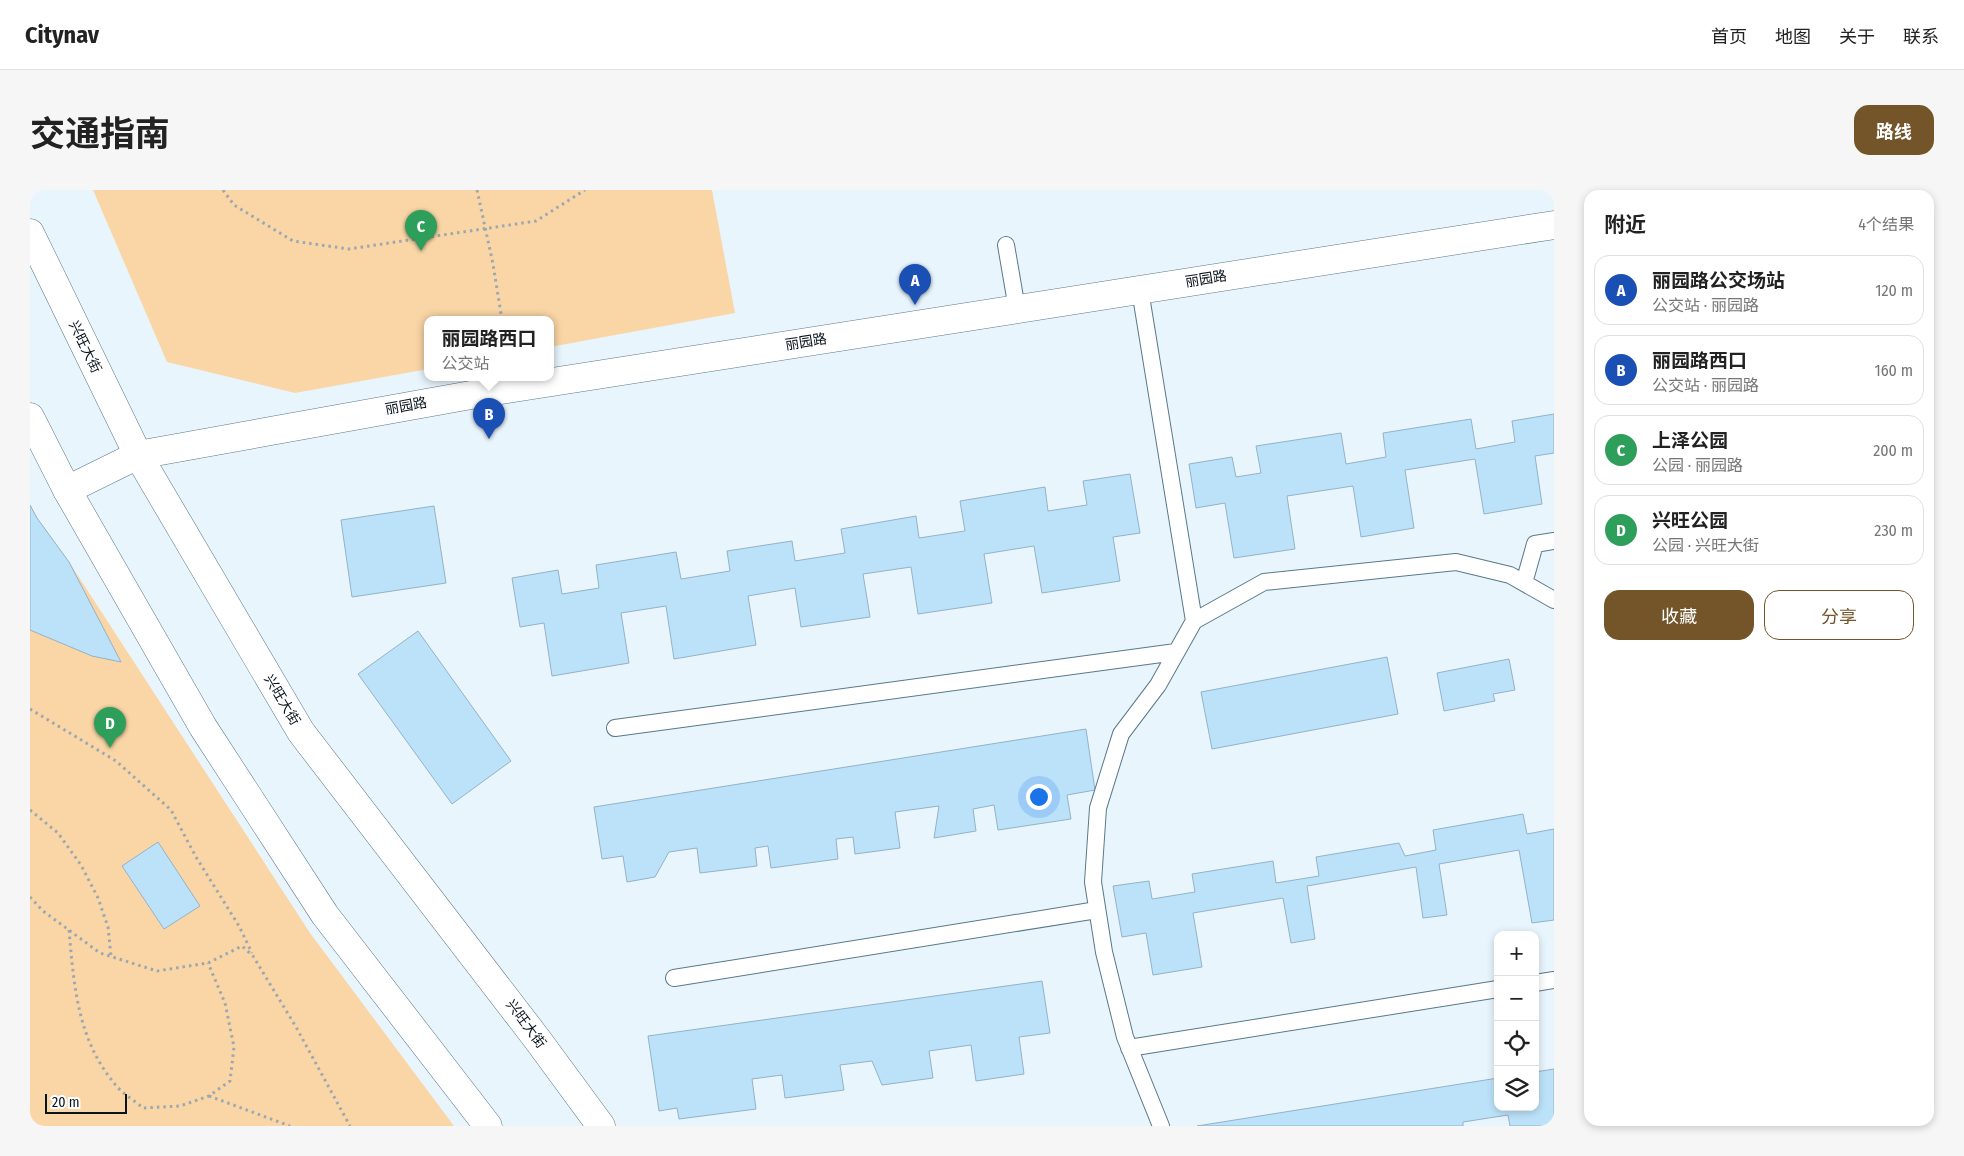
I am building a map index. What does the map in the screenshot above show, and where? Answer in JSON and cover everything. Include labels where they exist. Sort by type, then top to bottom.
[{"type":"main road","name":"丽园路","points":[[67,490],[138,455],[482,393],[1554,225]]},
{"type":"main road","name":"兴旺大街","points":[[30,233],[138,455],[301,732],[537,1039],[601,1126]]},
{"type":"main road","points":[[30,418],[67,490],[203,727],[325,915],[488,1126]]},
{"type":"lane","points":[[1006,245],[1017,309]]},
{"type":"lane","points":[[1140,290],[1194,622]]},
{"type":"lane","points":[[1524,583],[1535,544],[1554,541]]},
{"type":"lane","points":[[1161,1126],[1125,1037],[1104,952],[1093,882],[1098,808],[1121,734],[1158,685],[1194,622],[1264,582],[1456,562],[1510,575],[1554,600]]},
{"type":"lane","points":[[615,728],[1176,652]]},
{"type":"lane","points":[[674,978],[1097,910]]},
{"type":"lane","points":[[1539,982],[1554,980]]},
{"type":"lane","points":[[1129,1048],[1494,990]]},
{"type":"path","points":[[222,190],[234,205],[293,241],[349,249],[536,221],[585,190]]},
{"type":"path","points":[[477,190],[501,316]]},
{"type":"path","points":[[30,709],[116,761],[171,810],[196,857],[239,926],[253,956],[296,1027],[350,1126]]},
{"type":"path","points":[[30,810],[58,833],[82,865],[98,898],[108,927],[111,956]]},
{"type":"path","points":[[30,897],[44,911],[100,953],[157,971],[208,963],[242,946],[253,956]]},
{"type":"path","points":[[68,929],[75,997],[92,1049],[114,1084],[143,1108],[180,1106],[209,1096],[230,1080],[234,1047],[224,1004],[208,963]]},
{"type":"path","points":[[209,1096],[290,1126]]},
{"type":"shaded area","points":[[93,190],[712,190],[735,313],[554,346],[554,316],[424,316],[424,370],[295,393],[167,362]]},
{"type":"shaded area","points":[[30,505],[310,933],[454,1126],[30,1126]]},
{"type":"building","points":[[1554,414],[1554,453],[1535,456],[1542,504],[1484,514],[1475,459],[1405,470],[1414,528],[1361,537],[1353,486],[1287,496],[1295,549],[1234,558],[1225,503],[1196,508],[1189,464],[1232,457],[1236,477],[1261,473],[1256,446],[1341,433],[1346,464],[1386,457],[1383,433],[1471,419],[1476,449],[1515,442],[1512,421]]},
{"type":"building","points":[[1130,474],[1140,533],[1113,537],[1120,581],[1042,593],[1034,546],[984,554],[992,603],[918,614],[911,567],[863,574],[870,617],[801,627],[795,588],[748,596],[756,645],[674,659],[666,606],[621,613],[629,663],[552,676],[544,623],[520,627],[512,578],[558,570],[562,594],[599,588],[596,565],[676,552],[681,579],[730,571],[727,551],[792,541],[795,561],[845,553],[841,529],[916,516],[919,538],[965,531],[960,501],[1045,487],[1048,511],[1087,505],[1083,481]]},
{"type":"building","points":[[30,505],[37,518],[69,562],[121,662],[92,656],[30,630]]},
{"type":"building","points":[[434,506],[446,583],[352,597],[341,520]]},
{"type":"building","points":[[418,631],[511,761],[452,804],[358,674]]},
{"type":"building","points":[[1387,657],[1398,714],[1212,749],[1201,692]]},
{"type":"building","points":[[1509,659],[1515,690],[1493,694],[1495,701],[1444,711],[1437,673]]},
{"type":"building","points":[[1086,729],[1095,790],[1067,795],[1071,819],[998,830],[994,805],[973,809],[976,831],[934,838],[939,806],[895,812],[900,848],[855,854],[853,837],[836,839],[838,859],[771,868],[768,846],[755,848],[757,866],[700,873],[697,848],[669,852],[655,877],[627,882],[623,856],[602,859],[594,807]]},
{"type":"building","points":[[1523,814],[1527,834],[1554,829],[1554,920],[1532,923],[1519,850],[1439,864],[1447,915],[1423,918],[1416,867],[1307,886],[1315,939],[1291,943],[1283,898],[1193,913],[1202,967],[1153,975],[1146,933],[1122,937],[1113,886],[1149,881],[1152,899],[1195,892],[1192,874],[1273,861],[1276,883],[1319,876],[1316,857],[1399,843],[1405,856],[1436,850],[1433,830]]},
{"type":"building","points":[[158,842],[200,906],[164,929],[122,866]]},
{"type":"building","points":[[1042,981],[1050,1033],[1019,1037],[1024,1074],[976,1081],[971,1045],[929,1051],[933,1078],[882,1085],[872,1061],[840,1065],[844,1090],[785,1098],[782,1075],[752,1079],[756,1109],[679,1119],[677,1108],[659,1111],[648,1036]]},
{"type":"building","points":[[1554,1069],[1554,1126],[1510,1126],[1508,1115],[1463,1122],[1463,1126],[1197,1126],[1494,1079],[1494,1111],[1539,1111],[1539,1071]]},
{"type":"place","name":"上泽公园","points":[[421,251]]},
{"type":"place","name":"丽园路公交场站","points":[[915,305]]},
{"type":"place","name":"丽园路西口","points":[[489,439]]},
{"type":"place","name":"兴旺公园","points":[[110,748]]}]
